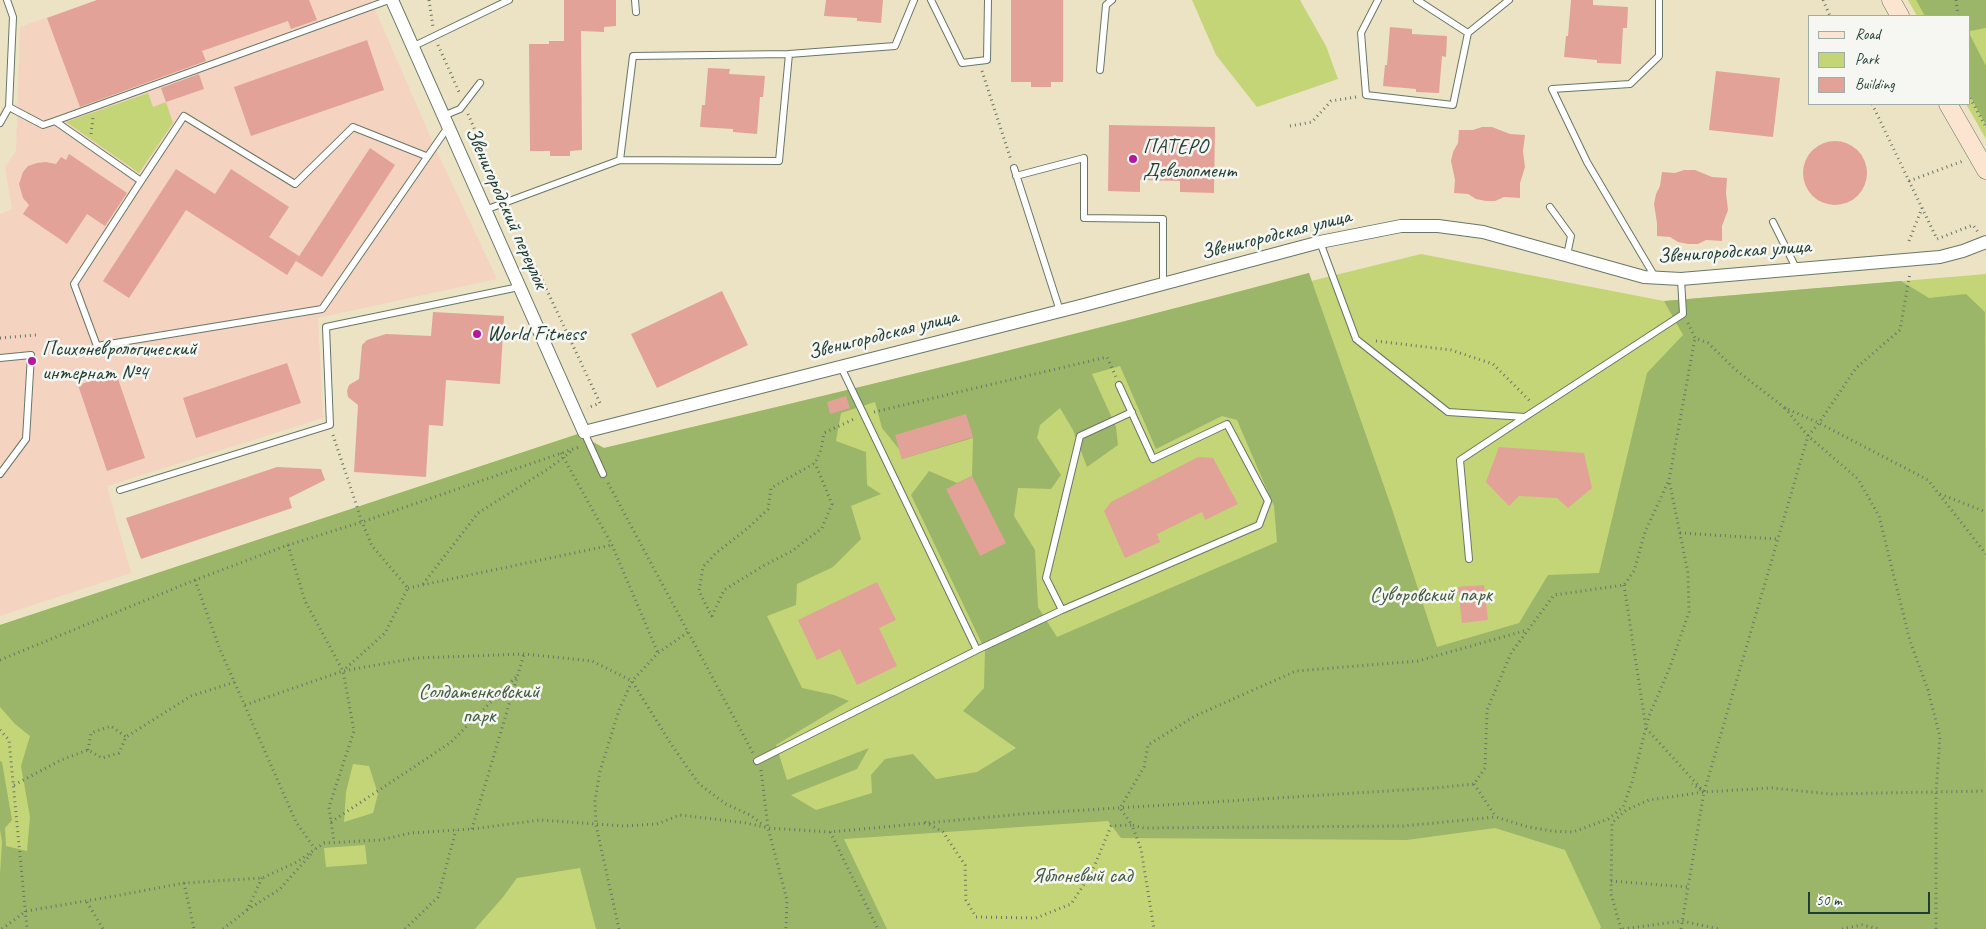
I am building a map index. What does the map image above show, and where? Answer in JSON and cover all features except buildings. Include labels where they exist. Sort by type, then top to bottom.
[{"type":"street","name":"Звенигородский переулок","points":[[390,0],[587,438]]},
{"type":"street","points":[[1891,0],[1899,15]]},
{"type":"street","points":[[1949,105],[1986,170]]},
{"type":"street","name":"Звенигородская улица","points":[[587,438],[841,367],[1320,242],[1401,226],[1438,226],[1484,232],[1657,279],[1681,279],[1940,257],[1963,251],[1984,240]]},
{"type":"lane","points":[[0,123],[9,107],[13,17],[7,0]]},
{"type":"lane","points":[[9,107],[43,124],[55,121],[390,0]]},
{"type":"lane","points":[[412,47],[509,0]]},
{"type":"lane","points":[[635,0],[636,12]]},
{"type":"lane","points":[[620,160],[634,56],[789,54],[895,46],[914,0]]},
{"type":"lane","points":[[931,0],[962,63],[987,60],[988,0]]},
{"type":"lane","points":[[1100,70],[1106,5],[1112,0]]},
{"type":"lane","points":[[1378,0],[1361,33],[1366,95],[1453,105],[1468,33],[1509,0]]},
{"type":"lane","points":[[1417,0],[1468,33]]},
{"type":"lane","points":[[1657,279],[1587,162],[1552,89],[1630,84],[1659,56],[1659,0]]},
{"type":"lane","points":[[485,210],[620,160],[779,161],[789,54]]},
{"type":"lane","points":[[426,156],[353,127],[295,184],[184,116],[74,284],[97,346],[322,309],[426,156],[446,121],[460,109],[480,83]]},
{"type":"lane","points":[[55,121],[141,181]]},
{"type":"lane","points":[[1016,176],[1084,158],[1084,218],[1163,219],[1163,284]]},
{"type":"lane","points":[[1014,168],[1060,311]]},
{"type":"lane","points":[[1550,207],[1571,236],[1567,255]]},
{"type":"lane","points":[[1773,222],[1796,268]]},
{"type":"lane","points":[[1320,242],[1356,339],[1448,412],[1525,417]]},
{"type":"lane","points":[[1469,559],[1460,460],[1683,314],[1681,279]]},
{"type":"lane","points":[[120,490],[330,425],[326,327],[519,287]]},
{"type":"lane","points":[[0,358],[31,355],[26,439],[0,474]]},
{"type":"lane","points":[[841,367],[977,650]]},
{"type":"lane","points":[[757,760],[977,650],[1062,610],[1259,525],[1268,500],[1227,424],[1153,459],[1119,385]]},
{"type":"lane","points":[[1062,610],[1046,578],[1080,436],[1132,412]]},
{"type":"lane","points":[[587,438],[603,474]]},
{"type":"path","points":[[1822,0],[1830,15]]},
{"type":"path","points":[[1956,0],[1958,15]]},
{"type":"path","points":[[979,61],[1014,168]]},
{"type":"path","points":[[1290,126],[1312,122],[1331,102],[1366,95]]},
{"type":"path","points":[[1971,100],[1986,127]]},
{"type":"path","points":[[1872,105],[1937,239],[1973,225],[1984,240]]},
{"type":"path","points":[[90,146],[95,107]]},
{"type":"path","points":[[1909,181],[1955,165],[1976,155]]},
{"type":"path","points":[[1909,241],[1922,207]]},
{"type":"path","points":[[1680,929],[1704,792],[1808,436],[1856,368],[1900,330],[1912,260]]},
{"type":"path","points":[[1683,314],[1695,338],[1669,480],[1645,532],[1634,571],[1624,585],[1646,728],[1704,792]]},
{"type":"path","points":[[0,338],[36,335]]},
{"type":"path","points":[[1695,338],[1708,343],[1736,370],[1785,408],[1808,436],[1858,479],[1879,516],[1910,641],[1928,690],[1940,737],[1936,792],[1936,929]]},
{"type":"path","points":[[1356,339],[1451,350],[1492,364],[1538,409]]},
{"type":"path","points":[[1785,408],[1819,423],[1928,480],[1986,554]]},
{"type":"path","points":[[330,425],[362,522],[372,546],[408,588]]},
{"type":"path","points":[[422,585],[478,513],[563,458],[587,438]]},
{"type":"path","points":[[0,660],[195,580],[288,545],[362,522],[576,448]]},
{"type":"path","points":[[561,453],[612,545],[658,653]]},
{"type":"path","points":[[712,617],[724,590],[763,566],[792,552],[822,528],[832,504],[815,463]]},
{"type":"path","points":[[603,474],[763,772],[768,828],[787,900],[786,929]]},
{"type":"path","points":[[924,822],[943,832],[965,864],[966,900],[976,917],[1036,918],[1070,904],[1091,874],[1111,826],[1132,825],[1144,828],[1403,826],[1496,817],[1528,827],[1573,832],[1608,819],[1623,807],[1632,782],[1646,728],[1689,612],[1688,573],[1669,480]]},
{"type":"path","points":[[1939,494],[1986,512]]},
{"type":"path","points":[[1680,533],[1777,539]]},
{"type":"path","points":[[288,545],[305,601],[343,671],[354,731],[330,807],[334,842]]},
{"type":"path","points":[[408,588],[612,545]]},
{"type":"path","points":[[195,580],[218,647],[296,822],[316,848]]},
{"type":"path","points":[[1474,784],[1485,768],[1486,710],[1511,653],[1526,631],[1554,595],[1624,585]]},
{"type":"path","points":[[343,671],[385,633],[408,588]]},
{"type":"path","points":[[1120,808],[1144,767],[1148,745],[1195,716],[1296,671],[1418,661],[1526,631]]},
{"type":"path","points":[[619,929],[596,825],[595,801],[600,771],[619,710],[632,681],[658,653],[688,632]]},
{"type":"path","points":[[472,829],[524,654]]},
{"type":"path","points":[[245,705],[343,671],[416,658],[524,654],[592,661],[632,681],[671,744],[699,784],[726,804],[750,815],[768,828]]},
{"type":"path","points":[[332,822],[450,743],[517,676]]},
{"type":"path","points":[[88,750],[102,758],[119,753],[126,737],[191,696],[235,682]]},
{"type":"path","points":[[88,750],[90,733],[110,726],[126,737]]},
{"type":"path","points":[[0,730],[10,740],[27,929]]},
{"type":"path","points":[[14,785],[61,760],[88,750]]},
{"type":"path","points":[[1474,784],[1496,817]]},
{"type":"path","points":[[2,929],[26,911],[184,883],[262,878],[296,862],[324,843],[380,840],[411,833],[472,829],[540,820],[596,825],[658,824],[680,815],[746,823],[768,828],[830,832],[924,822],[1474,784]]},
{"type":"path","points":[[1692,784],[1704,792]]},
{"type":"path","points":[[1719,929],[1682,921],[1622,929],[1611,894],[1612,823],[1626,810],[1649,800],[1704,792],[1772,788],[1830,794],[1986,791]]},
{"type":"path","points":[[1120,808],[1132,825],[1142,848],[1154,929]]},
{"type":"path","points":[[405,929],[438,897],[456,830]]},
{"type":"path","points":[[830,832],[878,929]]},
{"type":"path","points":[[223,929],[247,910],[280,890],[316,848]]},
{"type":"path","points":[[247,910],[262,878]]},
{"type":"path","points":[[1611,881],[1688,887]]},
{"type":"path","points":[[184,883],[194,929]]},
{"type":"path","points":[[86,901],[103,929]]},
{"type":"path","points":[[1842,929],[1862,925],[1880,929]]},
{"type":"shaded area","points":[[97,0],[371,0],[434,145],[497,279],[318,318],[323,418],[107,486],[131,573],[0,616],[0,214],[12,209],[5,167],[16,151],[20,27]]},
{"type":"green space","points":[[1192,0],[1300,0],[1326,46],[1338,79],[1257,107],[1216,55]]},
{"type":"green space","points":[[1908,0],[1986,0],[1986,139],[1967,105],[1971,105],[1971,15],[1916,15]]},
{"type":"green space","points":[[1916,0],[1986,0],[1986,28],[1971,31],[1971,15],[1924,15]]},
{"type":"green space","points":[[1971,37],[1986,66],[1986,125],[1971,98]]},
{"type":"green space","points":[[148,93],[153,107],[166,102],[173,123],[139,173],[66,122]]},
{"type":"green space","name":"Суворовский парк","points":[[1421,254],[1664,301],[1986,274],[1986,929],[0,929],[0,625],[578,434],[604,448],[869,385],[1309,273],[1311,281]]},
{"type":"green space","name":"Суворовский парк","points":[[1309,273],[1392,509],[1437,647],[1519,623],[1548,575],[1599,573],[1647,373],[1683,335],[1664,301],[1901,281],[1929,298],[1966,294],[1985,312],[1986,929],[1600,929],[1601,927],[1565,850],[1495,828],[1407,840],[1121,838],[1108,821],[844,839],[887,929],[596,929],[580,868],[517,878],[475,929],[0,929],[2,842],[0,830],[0,761],[2,762],[12,820],[5,828],[6,846],[27,851],[30,817],[21,766],[30,736],[15,724],[0,707],[0,625],[578,434],[604,448],[957,363]],"holes":[[[1120,366],[1156,449],[1222,416],[1237,420],[1274,506],[1277,542],[1057,637],[1038,607],[1035,550],[1014,516],[1018,488],[1051,489],[1061,475],[1037,438],[1040,425],[1060,408],[1073,430],[1087,467],[1118,445],[1116,427],[1092,374]],[[875,402],[882,428],[899,449],[902,459],[973,438],[972,476],[957,483],[929,471],[911,495],[985,650],[984,688],[963,711],[1016,748],[977,772],[936,779],[913,754],[885,759],[871,775],[872,793],[816,810],[791,795],[857,769],[869,748],[787,780],[776,745],[849,701],[834,695],[802,688],[767,616],[796,605],[797,584],[833,567],[861,539],[851,506],[881,494],[867,485],[866,452],[836,441],[841,413]],[[353,764],[369,766],[378,794],[373,813],[344,822],[346,792]],[[365,845],[367,864],[326,867],[324,848]]]},
{"type":"place","name":"ПАТЕРО Девелопмент","points":[[1133,159]]},
{"type":"place","name":"World Fitness","points":[[477,334]]},
{"type":"place","name":"Психоневрологический интернат №4","points":[[32,361]]},
{"type":"park label","name":"Солдатенковский парк","points":[[479,704]]},
{"type":"park label","name":"Яблоневый сад","points":[[1082,876]]}]
